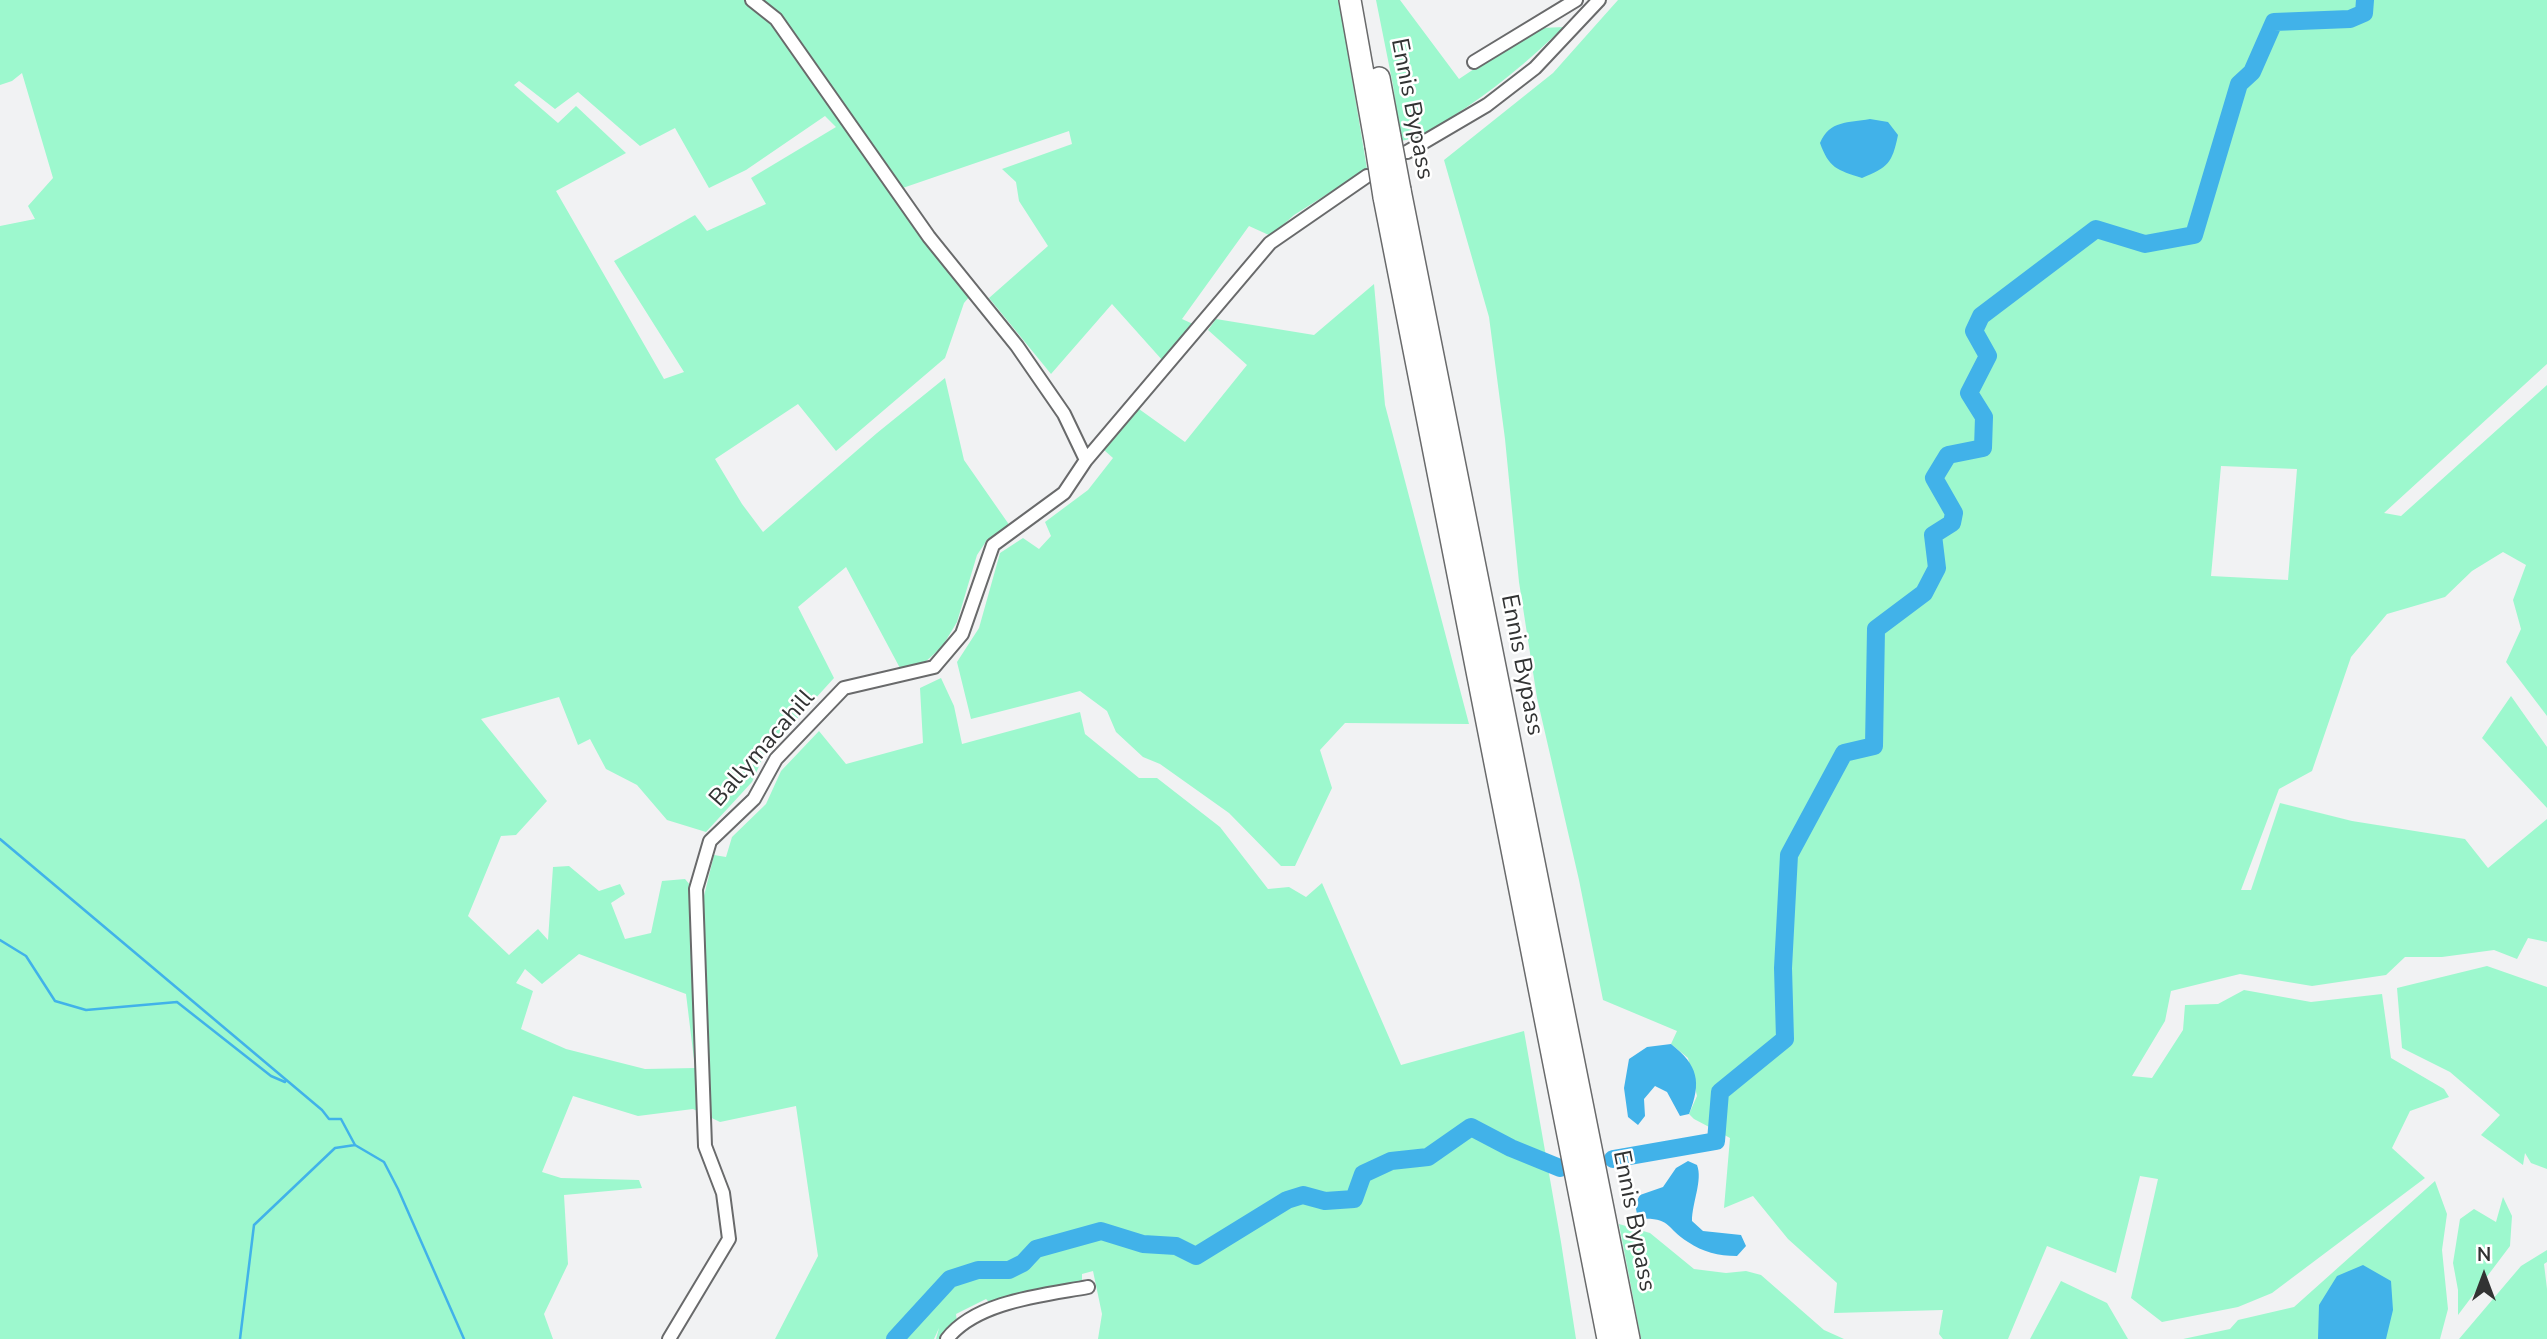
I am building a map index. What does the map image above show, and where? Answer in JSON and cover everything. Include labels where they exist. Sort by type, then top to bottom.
[{"type":"highway","name":"Ennis Bypass","points":[[1350,0],[1383,141]]},
{"type":"highway","name":"Ennis Bypass","points":[[1364,0],[1392,194],[1608,1339]]},
{"type":"highway","name":"Ennis Bypass","points":[[1392,194],[1629,1339]]},
{"type":"street","points":[[752,0],[776,19],[929,237],[1017,346],[1063,414],[1086,460]]},
{"type":"street","points":[[1474,62],[1576,0]]},
{"type":"street","points":[[1407,152],[1487,105],[1535,68],[1599,0]]},
{"type":"street","points":[[1562,8],[1578,25]]},
{"type":"street","name":"Ballymacahill","points":[[669,1339],[729,1239],[723,1193],[705,1146],[696,889],[710,841],[754,799],[776,759],[844,688],[934,667],[962,634],[993,545],[1064,493],[1086,460],[1269,243],[1367,176]]},
{"type":"street","points":[[947,1339],[953,1331],[974,1316],[991,1309],[1034,1296],[1088,1287]]},
{"type":"green space","points":[[0,0],[1339,0],[1367,169],[1294,215],[1271,236],[1249,226],[1182,319],[1193,324],[1163,361],[1112,304],[1051,374],[989,298],[1048,246],[1019,201],[1016,182],[1002,169],[1072,144],[1069,131],[891,192],[970,296],[964,303],[945,358],[836,451],[798,404],[715,459],[742,504],[763,532],[945,378],[964,460],[1010,526],[987,540],[977,555],[957,622],[942,647],[924,663],[901,670],[846,567],[798,607],[834,678],[764,755],[752,782],[706,832],[667,820],[637,785],[606,769],[590,739],[578,745],[559,697],[481,719],[547,801],[516,835],[501,836],[468,916],[509,955],[538,929],[548,940],[553,867],[569,866],[599,891],[620,884],[625,894],[611,903],[625,939],[651,933],[662,881],[685,879],[703,900],[714,855],[726,857],[732,837],[766,804],[781,771],[819,731],[846,764],[923,743],[920,688],[941,678],[954,706],[962,744],[1080,712],[1085,734],[1139,778],[1157,778],[1220,827],[1268,889],[1289,887],[1306,897],[1322,883],[1401,1065],[1524,1031],[1576,1339],[1098,1339],[1102,1314],[1093,1271],[1082,1274],[1082,1280],[1076,1285],[992,1305],[986,1299],[956,1314],[957,1322],[940,1339],[936,1339],[939,1328],[934,1339],[775,1339],[818,1256],[796,1106],[720,1122],[693,1109],[638,1116],[573,1096],[542,1172],[561,1178],[639,1180],[642,1188],[564,1195],[568,1264],[544,1314],[553,1339],[0,1339],[0,226],[35,219],[28,206],[53,178],[22,73],[12,81],[0,85]],"holes":[[[519,81],[555,109],[578,92],[640,146],[675,128],[709,188],[746,170],[825,116],[836,127],[751,178],[766,204],[707,231],[695,215],[614,261],[684,372],[664,379],[556,191],[626,153],[576,106],[558,123],[514,85]],[[579,954],[686,994],[695,1068],[645,1069],[566,1049],[521,1029],[533,991],[516,983],[525,969],[542,984]]]},
{"type":"green space","points":[[1376,0],[1400,0],[1459,79],[1522,37],[1541,28],[1564,27],[1480,98],[1427,132],[1401,141]]},
{"type":"green space","points":[[1618,0],[2547,0],[2547,364],[2384,513],[2401,516],[2547,385],[2547,716],[2506,662],[2521,629],[2513,600],[2526,565],[2503,552],[2472,571],[2445,597],[2387,614],[2351,657],[2312,771],[2279,789],[2241,890],[2251,890],[2280,803],[2352,821],[2465,839],[2488,868],[2547,819],[2547,942],[2528,938],[2517,959],[2494,950],[2442,957],[2405,957],[2386,975],[2312,986],[2240,974],[2171,991],[2165,1021],[2132,1076],[2152,1078],[2183,1030],[2185,1005],[2218,1004],[2244,990],[2311,1002],[2382,994],[2391,1058],[2444,1089],[2449,1097],[2410,1111],[2392,1148],[2425,1178],[2272,1293],[2238,1307],[2162,1322],[2131,1298],[2158,1179],[2140,1176],[2116,1273],[2047,1246],[2008,1339],[1943,1339],[1939,1334],[1943,1310],[1834,1313],[1837,1283],[1788,1239],[1753,1196],[1724,1208],[1730,1138],[1689,1114],[1697,1096],[1688,1058],[1671,1044],[1677,1031],[1603,1000],[1579,880],[1537,698],[1519,582],[1505,439],[1489,317],[1444,160],[1553,73]],"holes":[[[2221,466],[2297,469],[2288,580],[2211,576]]]},
{"type":"green space","points":[[1374,284],[1385,405],[1469,724],[1345,723],[1320,750],[1332,788],[1295,866],[1281,866],[1229,813],[1160,764],[1143,757],[1116,732],[1107,711],[1080,691],[971,719],[957,662],[979,628],[1000,553],[1023,538],[1039,549],[1051,536],[1045,522],[1088,490],[1113,458],[1104,450],[1139,409],[1185,442],[1247,365],[1208,330],[1216,319],[1314,335]]},
{"type":"green space","points":[[2511,696],[2547,747],[2547,808],[2482,738]]},
{"type":"green space","points":[[2487,966],[2547,987],[2547,1169],[2531,1163],[2525,1153],[2523,1165],[2481,1135],[2500,1115],[2450,1072],[2402,1048],[2397,988]]},
{"type":"green space","points":[[2435,1181],[2447,1214],[2442,1250],[2448,1309],[2440,1339],[2183,1339],[2230,1329],[2238,1320],[2294,1307]]},
{"type":"green space","points":[[2503,1197],[2512,1216],[2510,1246],[2458,1315],[2458,1290],[2453,1263],[2460,1219],[2474,1209],[2496,1222]]},
{"type":"green space","points":[[1619,1224],[1650,1233],[1694,1269],[1726,1273],[1746,1271],[1761,1275],[1824,1330],[1844,1339],[1641,1339]]},
{"type":"green space","points":[[2547,1250],[2547,1262],[2544,1264],[2547,1339],[2459,1339],[2521,1266]]},
{"type":"green space","points":[[2061,1281],[2107,1303],[2128,1339],[2030,1339]]},
{"type":"water","points":[[1870,119],[1888,122],[1898,135],[1894,152],[1887,163],[1878,171],[1862,178],[1835,167],[1820,143],[1834,126]]},
{"type":"water","points":[[1671,1044],[1687,1059],[1695,1075],[1695,1093],[1689,1114],[1680,1116],[1667,1092],[1655,1086],[1644,1099],[1645,1116],[1638,1125],[1628,1117],[1624,1088],[1629,1059],[1647,1047]]},
{"type":"water","points":[[1688,1161],[1697,1165],[1699,1171],[1692,1221],[1703,1231],[1741,1235],[1746,1246],[1737,1256],[1705,1251],[1680,1237],[1662,1221],[1638,1219],[1635,1204],[1640,1195],[1663,1187],[1676,1168]]},
{"type":"water","points":[[2363,1265],[2391,1281],[2393,1310],[2386,1339],[2318,1339],[2319,1305],[2337,1276]]},
{"type":"waterway","points":[[1613,1159],[1716,1141],[1720,1092],[1785,1039],[1783,968],[1789,855],[1844,753],[1874,746],[1876,629],[1924,593],[1937,568],[1933,535],[1952,523],[1954,513],[1934,478],[1948,455],[1983,448],[1984,417],[1969,393],[1988,356],[1974,331],[1981,316],[2096,229],[2145,244],[2194,235],[2239,84],[2252,72],[2274,22],[2350,19],[2364,13],[2365,0]]},
{"type":"waterway","points":[[0,839],[322,1110],[329,1119],[341,1119],[355,1145],[384,1162],[464,1339]]},
{"type":"waterway","points":[[0,940],[26,956],[55,1001],[86,1010],[177,1002],[271,1076],[285,1082]]},
{"type":"waterway","points":[[895,1339],[950,1279],[978,1270],[1009,1270],[1023,1263],[1036,1249],[1101,1231],[1143,1244],[1176,1246],[1196,1256],[1287,1200],[1303,1195],[1325,1201],[1354,1199],[1363,1174],[1391,1161],[1428,1157],[1471,1127],[1511,1148],[1560,1168]]},
{"type":"waterway","points":[[240,1339],[254,1225],[335,1148],[355,1145]]}]
